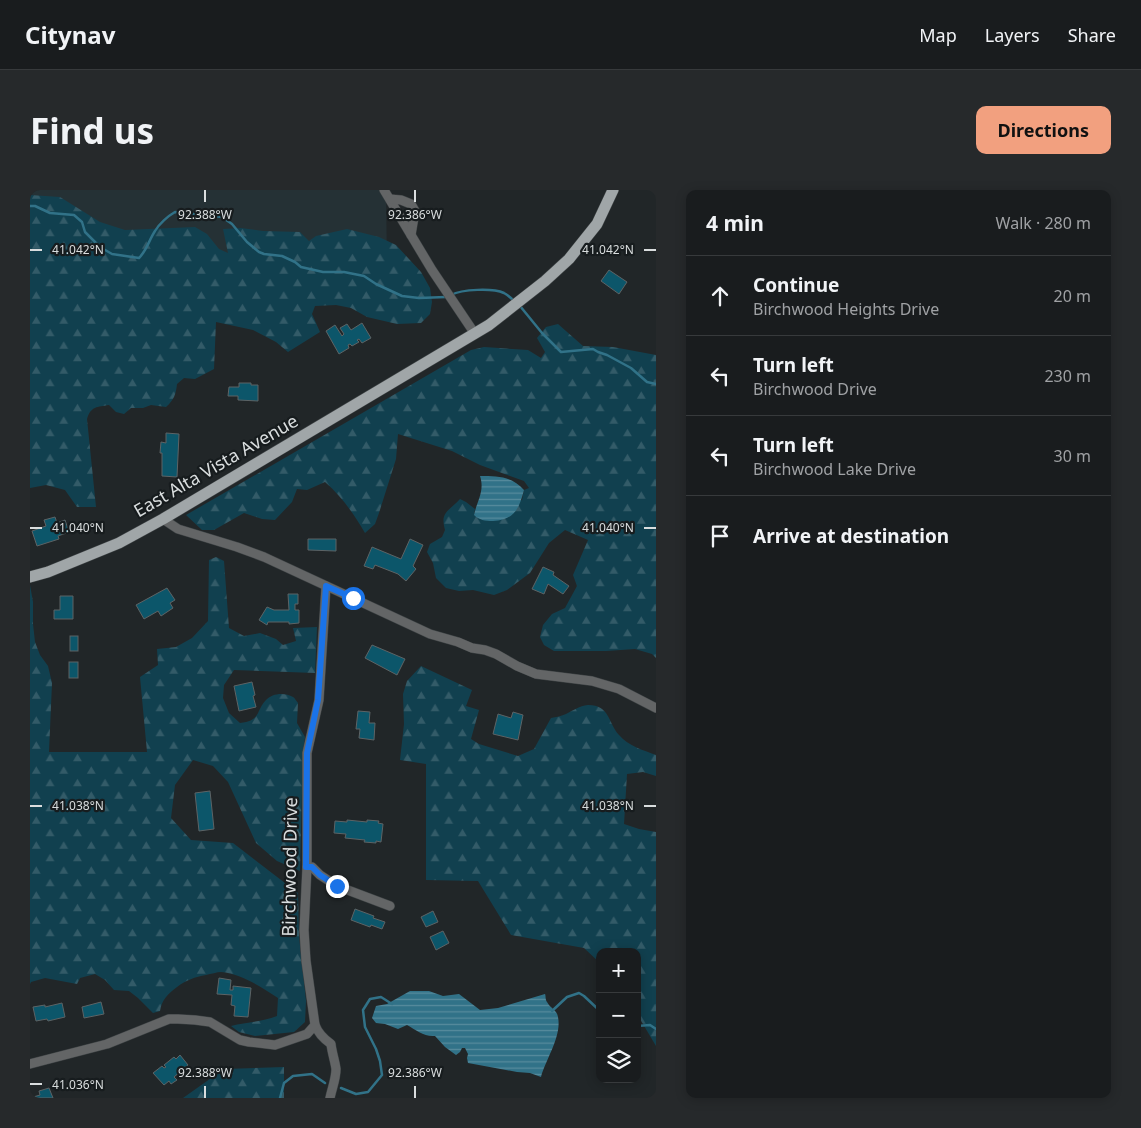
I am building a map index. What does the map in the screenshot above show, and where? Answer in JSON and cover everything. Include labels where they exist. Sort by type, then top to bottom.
[{"type":"main road","name":"East Alta Vista Avenue","points":[[30,577],[48,572],[119,543],[163,519],[489,325],[545,282],[569,260],[597,224],[613,190]]},
{"type":"street","points":[[384,190],[432,270],[475,334]]},
{"type":"street","points":[[390,199],[401,200],[411,204],[414,211],[411,235]]},
{"type":"street","points":[[163,519],[178,529],[264,557],[430,634],[496,654],[536,674],[592,681],[620,689],[656,708]]},
{"type":"street","name":"Birchwood Drive","points":[[315,1025],[306,961],[304,930],[307,753],[318,700],[326,586]]},
{"type":"street","points":[[306,867],[312,867],[320,875],[337,886],[390,906]]},
{"type":"street","points":[[30,1064],[107,1044],[169,1020],[210,1022],[240,1040],[276,1044],[307,1034],[315,1025],[325,1040],[331,1044],[334,1058],[336,1069],[330,1098]]},
{"type":"shaded area","points":[[30,190],[386,190],[387,265],[30,267]]},
{"type":"shaded area","points":[[480,476],[509,479],[524,490],[518,508],[511,516],[490,521],[480,519],[474,515],[482,486]]},
{"type":"shaded area","points":[[410,991],[429,991],[443,996],[459,994],[480,1010],[498,1008],[545,994],[547,1002],[557,1015],[559,1024],[556,1040],[541,1077],[530,1073],[468,1063],[468,1054],[465,1048],[462,1048],[456,1055],[435,1036],[424,1034],[407,1025],[398,1029],[376,1023],[372,1018],[376,1006],[387,1004]]},
{"type":"green space","points":[[30,195],[60,197],[100,222],[125,230],[195,227],[207,234],[219,249],[228,253],[223,229],[241,228],[263,231],[300,232],[309,241],[316,236],[347,229],[379,237],[396,245],[421,272],[430,288],[432,302],[430,314],[421,323],[397,324],[367,317],[351,308],[336,305],[315,306],[312,314],[320,332],[288,352],[276,342],[253,330],[216,322],[214,369],[195,379],[184,378],[177,384],[174,397],[166,407],[151,405],[143,408],[131,408],[124,414],[116,412],[109,405],[95,408],[90,412],[87,419],[96,507],[77,507],[65,490],[46,485],[30,488]]},
{"type":"green space","points":[[558,324],[583,346],[613,347],[656,355],[656,658],[652,654],[635,649],[554,651],[544,645],[540,637],[543,625],[552,614],[565,608],[577,586],[573,575],[588,540],[565,530],[549,543],[530,573],[507,590],[494,595],[473,590],[459,591],[446,588],[436,578],[433,563],[427,552],[430,544],[442,537],[445,530],[444,516],[446,513],[460,499],[475,509],[474,515],[522,500],[524,490],[529,488],[524,481],[480,465],[452,451],[398,434],[396,459],[379,513],[375,524],[365,533],[347,506],[325,482],[307,490],[297,489],[292,502],[275,520],[262,519],[244,513],[214,530],[202,530],[186,515],[471,350],[484,347],[528,350],[541,358],[545,352],[537,338],[546,327]]},
{"type":"green space","points":[[216,557],[224,561],[229,628],[244,636],[260,633],[276,639],[283,645],[296,641],[293,628],[317,627],[315,673],[234,670],[224,685],[223,698],[229,713],[240,723],[255,718],[266,700],[275,695],[290,695],[298,703],[297,723],[305,737],[300,871],[277,861],[256,843],[228,782],[213,766],[193,760],[175,785],[171,818],[191,840],[233,843],[298,893],[299,936],[306,1001],[305,1022],[294,1032],[255,1036],[239,1032],[231,1026],[266,1020],[277,1016],[278,998],[251,982],[229,973],[216,973],[184,982],[166,997],[160,1011],[153,1013],[129,991],[114,990],[105,980],[95,974],[80,978],[77,984],[45,978],[30,984],[30,585],[33,602],[35,642],[40,655],[48,666],[52,683],[49,752],[147,752],[140,677],[158,665],[157,649],[176,647],[192,638],[208,621],[209,560]]},
{"type":"green space","points":[[421,666],[472,690],[466,706],[479,710],[471,739],[479,744],[518,756],[534,749],[551,718],[588,705],[605,711],[615,730],[627,742],[656,755],[656,776],[643,772],[627,774],[624,824],[656,832],[656,1046],[641,1021],[641,948],[596,948],[596,959],[584,948],[511,935],[478,881],[426,880],[426,764],[400,760],[404,724],[403,694],[407,681]]},
{"type":"green space","points":[[284,1067],[284,1098],[183,1098],[224,1069]]},
{"type":"building","points":[[609,270],[627,282],[619,294],[601,281]]},
{"type":"building","points":[[362,323],[371,338],[362,343],[359,339],[357,340],[359,342],[352,346],[348,345],[349,348],[339,354],[326,331],[335,325],[342,336],[344,334],[340,328],[347,324],[351,330]]},
{"type":"building","points":[[239,383],[258,385],[258,401],[238,400],[238,396],[228,396],[229,387],[239,387]]},
{"type":"building","points":[[166,433],[179,434],[177,477],[162,476],[161,442],[166,443]]},
{"type":"building","points":[[55,517],[57,523],[65,520],[69,532],[58,536],[59,539],[37,546],[32,531],[46,526],[44,520]]},
{"type":"building","points":[[308,539],[336,539],[336,551],[308,550]]},
{"type":"building","points":[[410,539],[423,545],[413,566],[416,569],[406,581],[398,574],[375,565],[373,569],[364,566],[372,547],[401,559]]},
{"type":"building","points":[[543,567],[554,572],[553,575],[569,586],[563,594],[548,584],[544,594],[532,589]]},
{"type":"building","points":[[167,588],[175,600],[170,603],[173,608],[161,616],[158,611],[144,619],[136,605]]},
{"type":"building","points":[[288,594],[298,594],[298,604],[295,604],[295,610],[299,610],[299,623],[268,622],[267,625],[259,620],[267,607],[274,610],[289,610]]},
{"type":"building","points":[[60,596],[73,596],[73,619],[54,619],[54,610],[60,610]]},
{"type":"building","points":[[70,636],[78,636],[78,651],[70,651]]},
{"type":"building","points":[[372,645],[405,659],[397,675],[365,658]]},
{"type":"building","points":[[69,662],[78,662],[78,678],[69,678]]},
{"type":"building","points":[[252,682],[256,707],[239,711],[234,686]]},
{"type":"building","points":[[358,711],[370,712],[369,723],[375,723],[374,740],[359,738],[360,729],[356,729]]},
{"type":"building","points":[[513,712],[523,715],[518,740],[493,734],[498,714],[511,718]]},
{"type":"building","points":[[210,791],[214,829],[199,831],[195,793]]},
{"type":"building","points":[[347,820],[379,821],[378,823],[383,824],[381,842],[364,842],[365,840],[345,838],[346,834],[334,833],[335,821],[347,822]]},
{"type":"building","points":[[355,909],[385,922],[382,929],[351,920]]},
{"type":"building","points":[[433,911],[438,922],[426,927],[421,917]]},
{"type":"building","points":[[443,931],[449,943],[436,950],[430,937]]},
{"type":"building","points":[[219,978],[231,980],[230,990],[233,990],[233,986],[251,988],[248,1017],[234,1016],[235,1006],[231,1005],[232,995],[217,994]]},
{"type":"building","points":[[101,1002],[104,1014],[84,1018],[82,1007]]},
{"type":"building","points":[[62,1003],[65,1017],[48,1021],[47,1019],[36,1021],[33,1007],[45,1005],[45,1007]]},
{"type":"building","points":[[180,1055],[188,1065],[174,1077],[177,1080],[171,1084],[169,1081],[164,1085],[153,1073],[162,1066],[166,1067],[164,1065]]},
{"type":"building","points":[[49,1088],[53,1098],[30,1098],[40,1095],[39,1091]]},
{"type":"waterway","points":[[30,206],[35,206],[50,213],[74,215],[82,222],[85,232],[100,247],[112,254],[139,258],[159,226],[175,212],[222,217],[232,224],[247,242],[264,254],[282,256],[301,267],[323,272],[344,272],[364,276],[402,296],[419,298],[446,297]]},
{"type":"waterway","points":[[451,295],[470,290],[493,290],[504,293],[514,301]]},
{"type":"waterway","points":[[520,306],[542,333],[561,352],[593,349],[631,368],[647,382],[656,384]]},
{"type":"waterway","points":[[552,1011],[567,997],[579,993],[596,1007]]},
{"type":"waterway","points":[[341,1088],[356,1094],[368,1092],[382,1075],[376,1049],[365,1027],[363,1010],[370,999],[381,997],[392,1004]]},
{"type":"waterway","points":[[641,1026],[650,1025],[656,1029]]},
{"type":"waterway","points":[[280,1098],[284,1083],[293,1076],[312,1074],[325,1083]]},
{"type":"route","points":[[337,886],[320,875],[312,867],[306,867],[306,769],[307,753],[318,700],[326,586],[353,598]]}]
